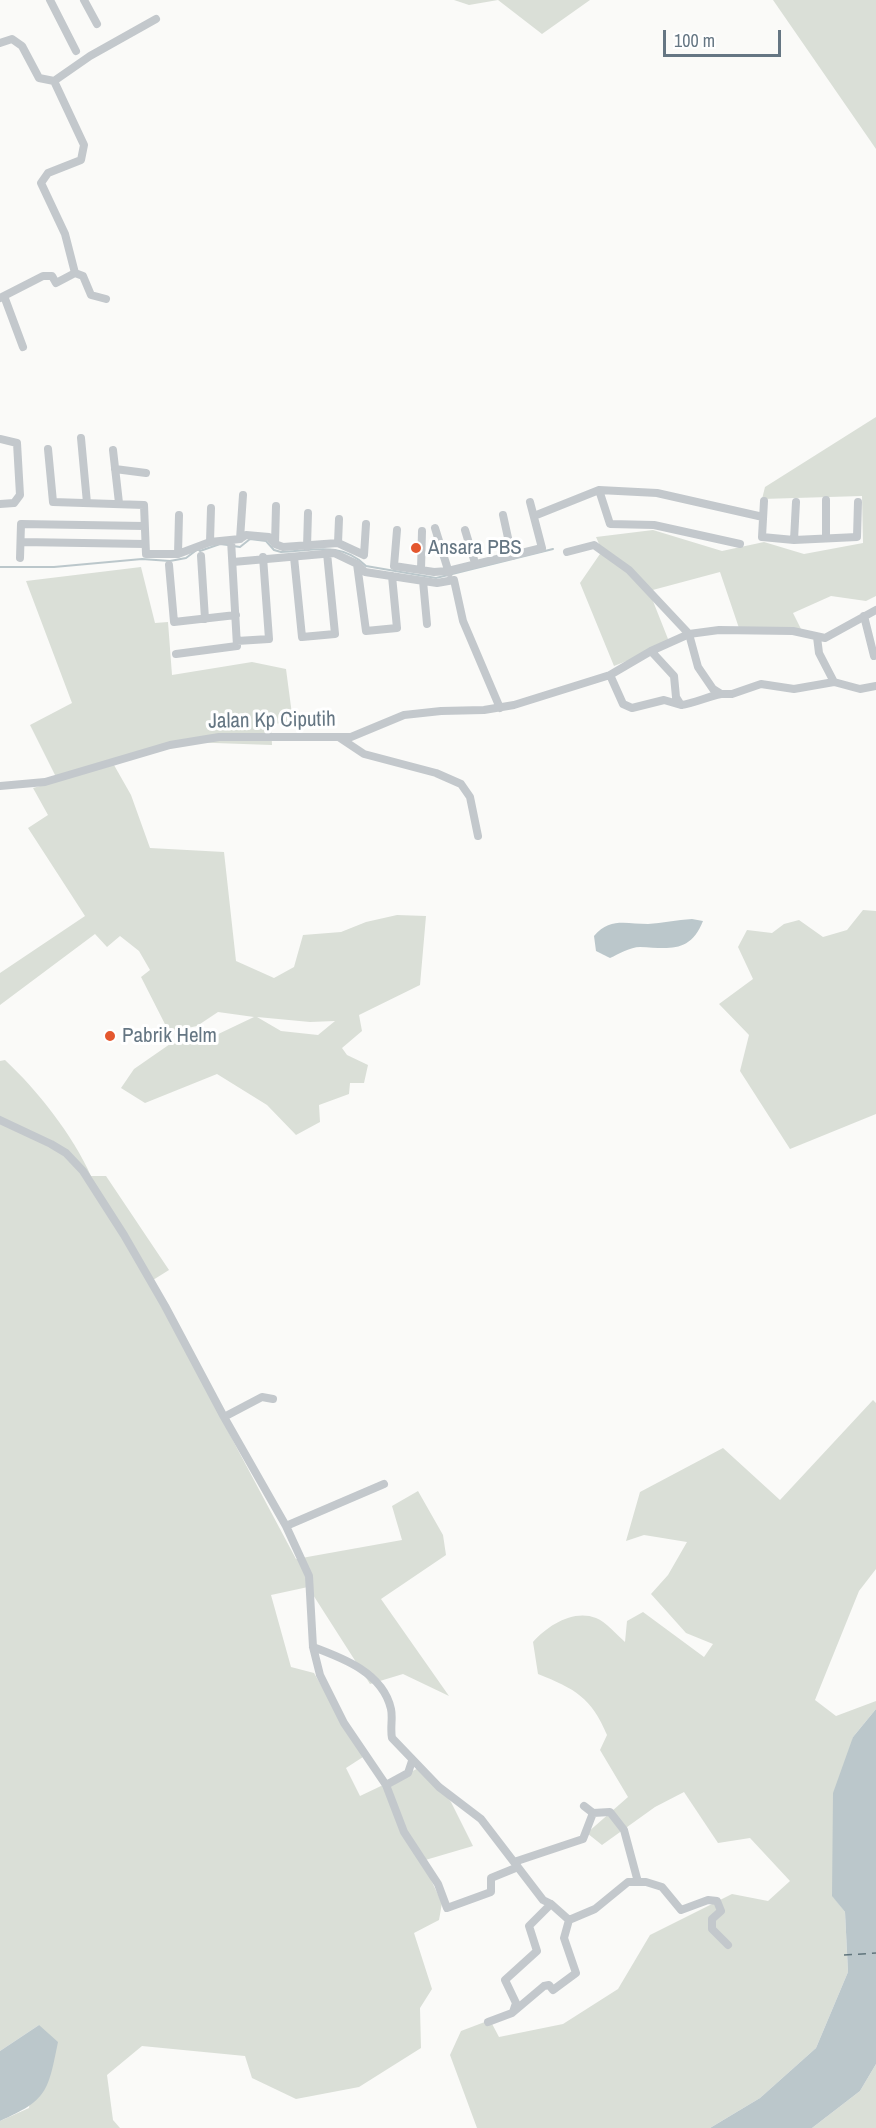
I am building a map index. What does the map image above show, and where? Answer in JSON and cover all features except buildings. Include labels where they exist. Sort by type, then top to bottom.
[{"type":"street","points":[[50,0],[76,51]]},
{"type":"street","points":[[84,0],[97,24]]},
{"type":"street","points":[[0,43],[12,39],[22,46],[39,78],[54,81],[90,56],[156,19]]},
{"type":"street","points":[[54,81],[84,145],[81,160],[48,173],[41,183],[65,234],[75,273]]},
{"type":"street","points":[[23,347],[2,297],[43,276],[52,276],[56,283],[75,273],[83,276],[91,295],[106,299]]},
{"type":"street","points":[[81,438],[87,503]]},
{"type":"street","points":[[0,440],[17,443],[20,495],[14,503],[0,504]]},
{"type":"street","points":[[48,449],[53,502],[144,505],[146,554],[178,554],[210,542],[240,539],[246,535],[269,537],[275,544],[283,547],[338,543],[364,555],[366,524]]},
{"type":"street","points":[[113,450],[119,503]]},
{"type":"street","points":[[115,470],[146,473]]},
{"type":"street","points":[[534,516],[599,490],[657,493],[763,517]]},
{"type":"street","points":[[599,490],[610,524],[654,525],[740,544]]},
{"type":"street","points":[[240,539],[243,495]]},
{"type":"street","points":[[826,500],[826,538]]},
{"type":"street","points":[[764,501],[762,537],[794,540],[857,537],[858,502]]},
{"type":"street","points":[[397,530],[394,566],[448,571],[542,548],[530,502]]},
{"type":"street","points":[[794,540],[796,502]]},
{"type":"street","points":[[275,544],[276,506]]},
{"type":"street","points":[[210,542],[211,508]]},
{"type":"street","points":[[307,547],[308,513]]},
{"type":"street","points":[[178,554],[179,515]]},
{"type":"street","points":[[502,515],[512,556]]},
{"type":"street","points":[[338,543],[339,519]]},
{"type":"street","points":[[20,558],[21,524],[144,526]]},
{"type":"street","points":[[435,528],[448,571],[454,580],[463,621],[500,708]]},
{"type":"street","points":[[465,530],[475,563]]},
{"type":"street","points":[[421,570],[422,531]]},
{"type":"street","points":[[176,654],[237,646],[231,540]]},
{"type":"street","points":[[21,542],[145,544]]},
{"type":"street","points":[[567,552],[594,545],[629,570],[689,634],[698,667],[713,689],[721,694]]},
{"type":"street","points":[[233,562],[263,557],[294,557],[334,552],[357,564],[365,572],[438,583],[454,580]]},
{"type":"street","points":[[294,557],[302,637],[335,634],[327,553]]},
{"type":"street","points":[[201,556],[205,619]]},
{"type":"street","points":[[237,641],[269,639],[263,557]]},
{"type":"street","points":[[357,564],[366,631],[397,628],[392,576]]},
{"type":"street","points":[[169,565],[174,622],[236,615]]},
{"type":"street","points":[[423,581],[427,624]]},
{"type":"street","points":[[834,682],[819,653],[817,637],[830,637],[876,610]]},
{"type":"street","points":[[864,616],[874,656]]},
{"type":"street","name":"Jalan Kp Ciputih","points":[[0,786],[45,782],[170,745],[219,737],[296,735],[351,737],[392,718],[404,715],[500,708],[610,675],[651,651],[689,634],[719,630],[793,631],[817,637]]},
{"type":"street","points":[[651,651],[674,676],[676,697],[681,705]]},
{"type":"street","points":[[610,675],[623,704],[632,708],[664,700],[681,705],[694,704],[702,698],[732,694],[760,684],[794,688],[834,682],[860,689],[876,686]]},
{"type":"street","points":[[340,738],[364,754],[436,772],[461,784],[470,797],[478,836]]},
{"type":"street","points":[[0,1120],[66,1153],[82,1170],[124,1234],[165,1306],[224,1418],[286,1526],[309,1576],[313,1647],[320,1675],[344,1723],[386,1785],[404,1832],[438,1884],[447,1908],[491,1892],[491,1878],[516,1864],[583,1839],[592,1813]]},
{"type":"street","points":[[224,1418],[262,1397],[273,1399]]},
{"type":"street","points":[[286,1526],[384,1484]]},
{"type":"street","points":[[313,1647],[350,1660],[380,1686],[392,1711],[392,1738],[439,1787],[481,1819],[543,1900],[569,1920]]},
{"type":"street","points":[[386,1785],[408,1773],[412,1761]]},
{"type":"street","points":[[584,1806],[592,1813],[610,1812],[624,1830],[632,1850],[638,1882]]},
{"type":"street","points":[[569,1920],[595,1909],[628,1882],[638,1882],[662,1887],[681,1910],[708,1900],[717,1901],[721,1911],[712,1919],[712,1929],[728,1945]]},
{"type":"street","points":[[512,2013],[516,2003],[505,1980],[537,1951],[529,1926],[551,1904]]},
{"type":"street","points":[[488,2022],[512,2013],[544,1986],[549,1985],[553,1990],[576,1973],[564,1938],[569,1920]]},
{"type":"shaded area","points":[[454,0],[498,0],[469,5]]},
{"type":"shaded area","points":[[498,0],[590,0],[542,34]]},
{"type":"shaded area","points":[[773,0],[876,0],[876,149]]},
{"type":"shaded area","points":[[876,417],[876,596],[866,601],[831,596],[793,613],[803,633],[741,634],[720,572],[649,591],[670,644],[614,666],[580,583],[602,551],[596,537],[653,530],[722,551],[764,542],[804,554],[863,543],[862,496],[762,499],[765,487]]},
{"type":"shaded area","points":[[141,567],[155,623],[168,622],[172,675],[252,662],[286,669],[293,722],[271,724],[272,745],[186,742],[114,765],[131,795],[150,848],[224,852],[236,961],[274,978],[294,967],[303,935],[341,932],[366,922],[397,915],[426,916],[420,985],[359,1015],[362,1031],[342,1048],[347,1055],[368,1065],[364,1083],[350,1083],[349,1094],[319,1105],[320,1122],[296,1135],[267,1105],[217,1074],[145,1103],[121,1088],[134,1069],[183,1035],[212,1037],[254,1017],[218,1012],[197,1026],[169,1032],[141,977],[150,970],[139,951],[120,936],[107,947],[95,934],[0,1005],[0,973],[85,916],[28,828],[48,815],[33,788],[58,781],[30,725],[72,703],[26,581]],"holes":[[[257,1017],[310,1022],[335,1021],[318,1035],[281,1031]]]},
{"type":"shaded area","points":[[863,910],[876,911],[876,1114],[790,1149],[740,1071],[749,1035],[719,1004],[753,979],[738,947],[747,930],[772,933],[784,924],[799,920],[823,937],[847,930]]},
{"type":"shaded area","points":[[692,919],[703,921],[698,932],[685,944],[677,947],[636,947],[610,958],[596,951],[594,936],[606,926],[619,923],[648,924]]},
{"type":"shaded area","points":[[5,1060],[30,1085],[53,1114],[91,1176],[106,1176],[169,1270],[153,1280],[181,1343],[296,1559],[402,1540],[392,1506],[418,1491],[443,1535],[446,1555],[381,1599],[449,1696],[403,1674],[370,1684],[308,1587],[271,1595],[291,1667],[314,1673],[363,1757],[346,1768],[360,1796],[423,1766],[451,1802],[473,1846],[422,1861],[442,1903],[439,1920],[414,1933],[432,1989],[420,2008],[421,2048],[359,2087],[296,2099],[252,2078],[245,2056],[142,2046],[107,2075],[113,2120],[120,2128],[0,2128],[0,2121],[29,2108],[39,2025],[0,2051],[0,1061]]},
{"type":"shaded area","points":[[873,1400],[876,1403],[876,1569],[859,1591],[815,1700],[836,1716],[876,1701],[876,1709],[853,1737],[832,1895],[845,1912],[848,1972],[816,2048],[760,2098],[710,2128],[477,2128],[450,2055],[461,2031],[490,2020],[499,2037],[563,2024],[618,1989],[650,1935],[732,1894],[768,1901],[790,1881],[750,1838],[718,1843],[684,1792],[655,1807],[602,1845],[587,1833],[628,1797],[600,1750],[607,1735],[595,1712],[572,1690],[538,1674],[533,1642],[562,1620],[588,1616],[600,1620],[625,1642],[627,1621],[643,1612],[704,1657],[713,1644],[686,1633],[651,1594],[668,1575],[687,1542],[644,1535],[626,1541],[640,1492],[723,1448],[780,1500]]},
{"type":"shaded area","points":[[876,1709],[876,2064],[860,2091],[812,2128],[710,2128],[760,2098],[816,2048],[848,1972],[845,1912],[832,1896],[833,1793],[853,1737]]},
{"type":"shaded area","points":[[39,2025],[58,2042],[48,2083],[37,2100],[16,2114],[0,2121],[0,2051]]},
{"type":"shaded area","points":[[876,2064],[876,2128],[812,2128],[860,2091]]},
{"type":"waterway","points":[[233,546],[240,547],[250,539],[266,541],[274,550],[281,552],[337,550],[347,553],[366,566],[436,578],[553,549]]},
{"type":"waterway","points":[[0,567],[54,567],[142,559],[170,561],[186,558],[198,549],[200,551],[220,544],[228,545]]},
{"type":"ferry route","points":[[844,1955],[876,1953]]},
{"type":"place","name":"Ansara PBS","points":[[416,548]]},
{"type":"place","name":"Pabrik Helm","points":[[110,1036]]}]
